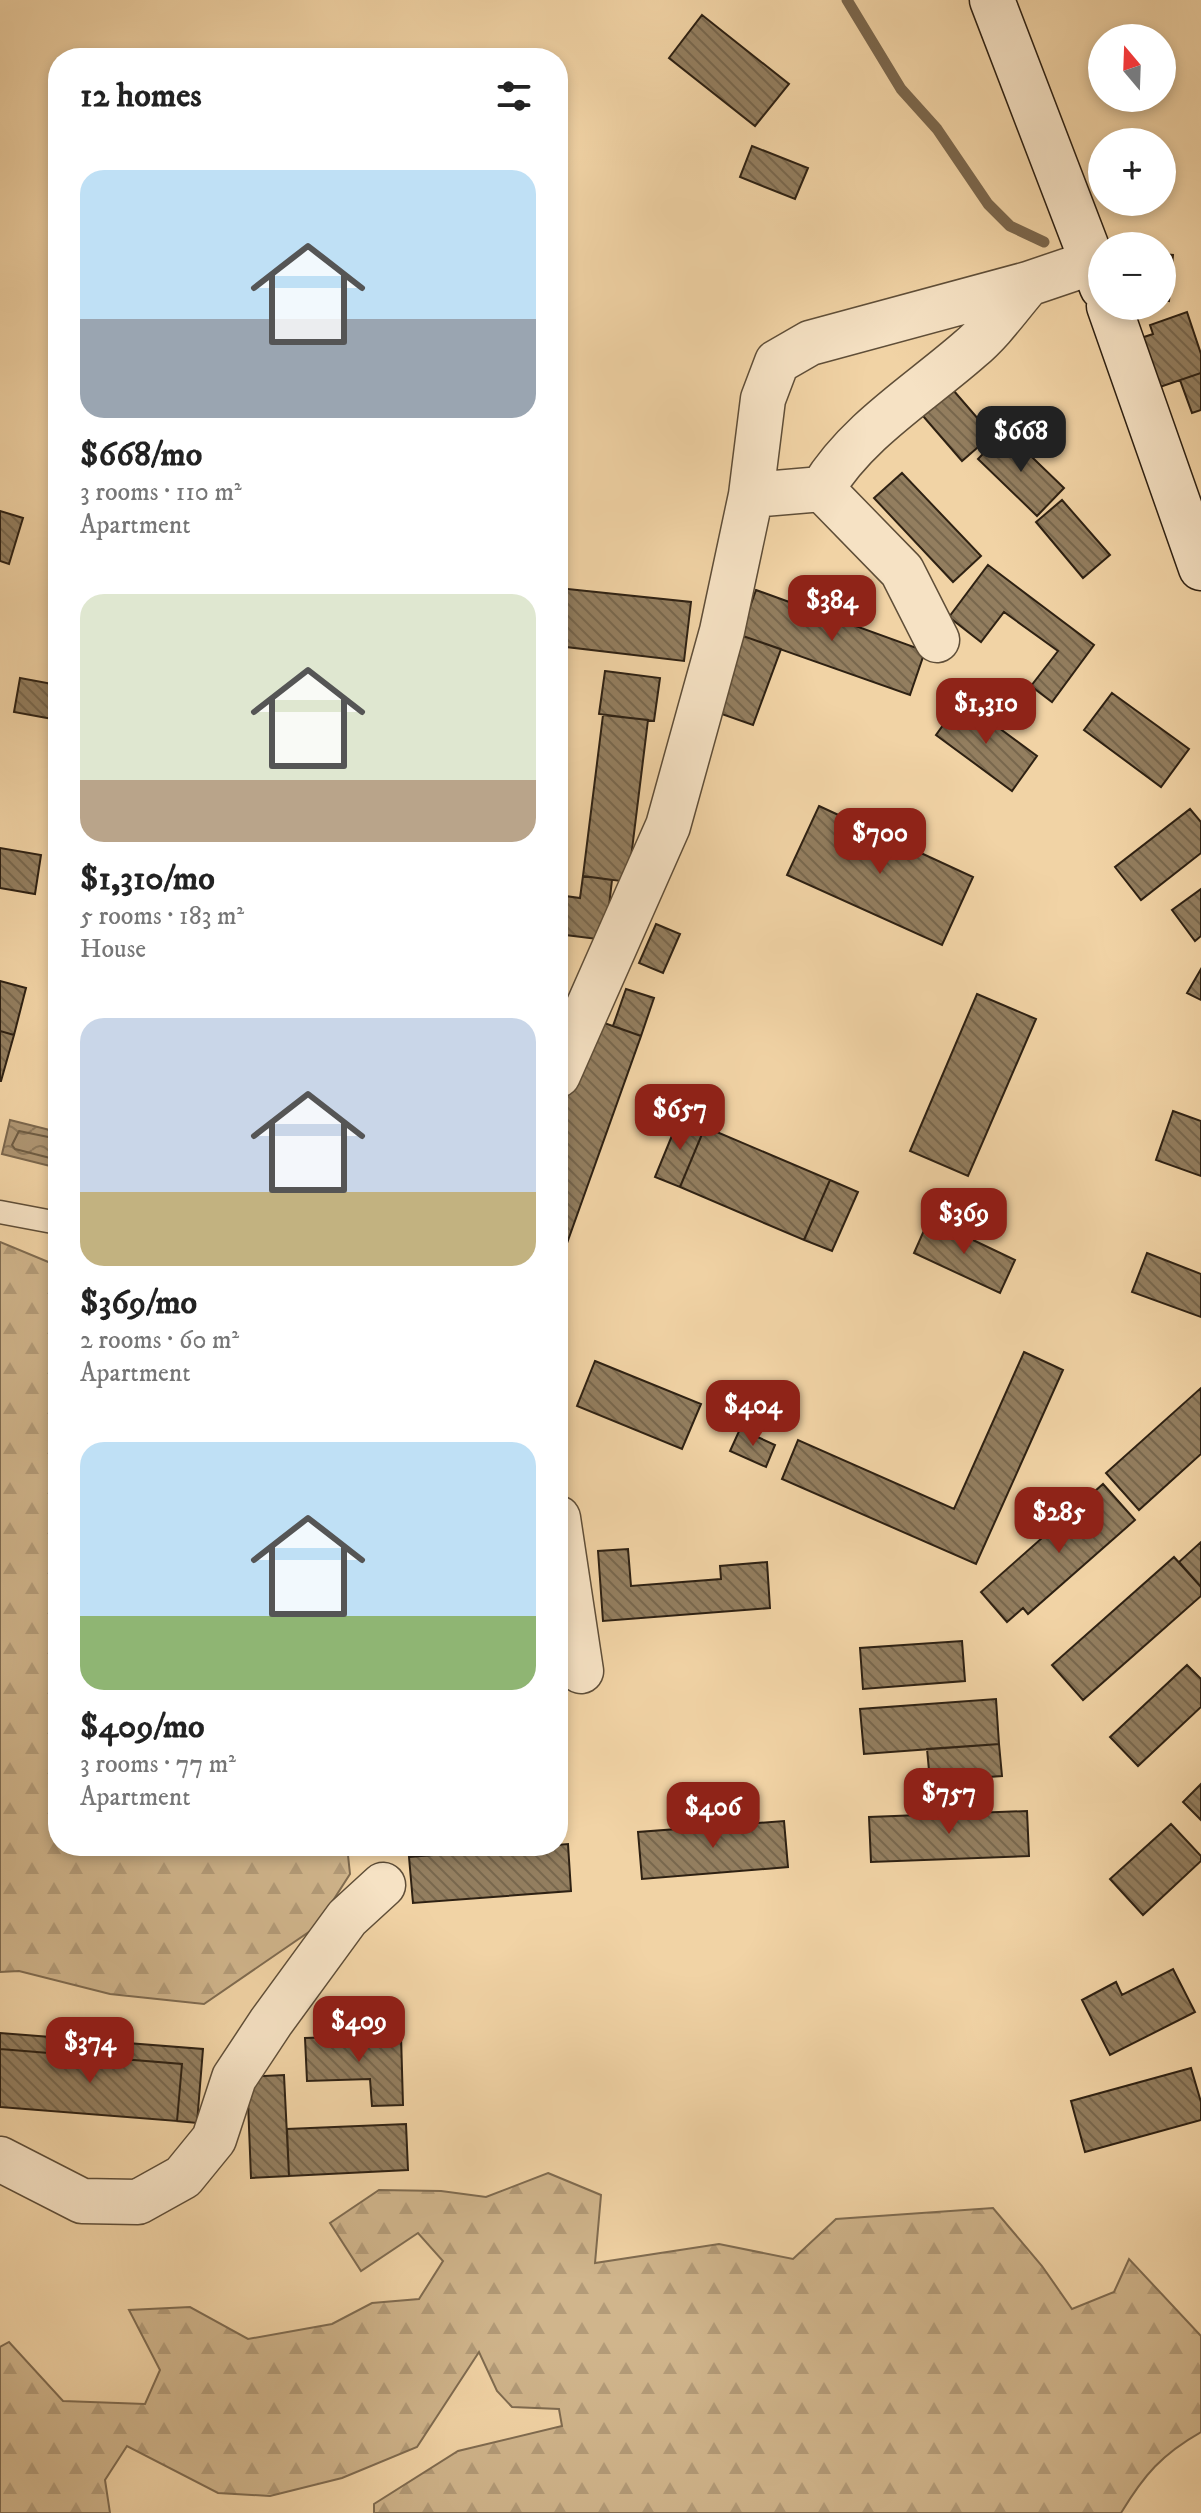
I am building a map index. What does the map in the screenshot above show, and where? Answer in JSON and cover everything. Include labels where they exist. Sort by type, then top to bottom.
[{"type":"street","points":[[992,0],[1088,248]]},
{"type":"street","points":[[568,1029],[575,997],[668,826],[722,631],[751,495],[763,399],[777,362],[810,343],[1028,284],[1088,275]]},
{"type":"street","points":[[822,489],[835,467],[887,417],[974,347],[1028,284]]},
{"type":"street","points":[[1114,320],[1201,568]]},
{"type":"street","points":[[751,495],[822,489]]},
{"type":"street","points":[[822,489],[902,571],[937,640]]},
{"type":"street","points":[[568,1585],[581,1671]]},
{"type":"street","points":[[0,2159],[82,2201],[138,2202],[183,2177],[214,2139],[234,2078],[271,2022],[347,1918],[383,1885]]},
{"type":"lane","points":[[0,1212],[48,1221]]},
{"type":"green space","points":[[0,1242],[48,1262],[48,1856],[348,1856],[350,1874],[316,1927],[204,2004],[110,1994],[19,1971],[0,1972]]},
{"type":"green space","points":[[548,2173],[601,2195],[595,2263],[719,2244],[793,2259],[836,2219],[993,2208],[1042,2266],[1072,2309],[1114,2292],[1129,2259],[1201,2336],[1201,2432],[1155,2466],[1121,2513],[374,2513],[374,2504],[458,2451],[562,2426],[559,2409],[512,2407],[497,2391],[479,2352],[417,2447],[342,2478],[270,2496],[218,2493],[127,2446],[105,2480],[110,2513],[0,2513],[0,2347],[9,2342],[63,2401],[145,2404],[160,2370],[129,2310],[190,2307],[248,2339],[332,2324],[372,2303],[419,2299],[443,2261],[418,2233],[361,2271],[330,2223],[379,2190],[441,2191],[486,2197]]},
{"type":"water","points":[[10,1120],[48,1130],[48,1166],[2,1154]]},
{"type":"building","points":[[702,15],[789,84],[755,126],[669,58]]},
{"type":"building","points":[[752,146],[808,168],[795,199],[740,177]]},
{"type":"building","points":[[1187,312],[1201,354],[1201,373],[1157,388],[1141,338],[1153,334],[1150,325],[1176,320],[1176,316]]},
{"type":"building","points":[[1201,373],[1201,410],[1192,413],[1180,380]]},
{"type":"building","points":[[947,383],[992,435],[962,461],[917,409]]},
{"type":"building","points":[[1005,431],[1064,488],[1037,516],[978,459]]},
{"type":"building","points":[[902,473],[981,556],[953,582],[874,498]]},
{"type":"building","points":[[1062,500],[1110,555],[1083,578],[1036,522]]},
{"type":"building","points":[[0,511],[23,518],[9,564],[0,561]]},
{"type":"building","points":[[988,565],[1094,645],[1052,702],[1031,686],[1058,651],[1004,612],[981,642],[949,617]]},
{"type":"building","points":[[568,589],[691,602],[684,661],[568,647]]},
{"type":"building","points":[[756,590],[925,651],[910,695],[740,635]]},
{"type":"building","points":[[740,635],[781,649],[753,725],[713,711]]},
{"type":"building","points":[[605,671],[660,678],[654,721],[599,714]]},
{"type":"building","points":[[20,678],[48,683],[48,718],[14,712]]},
{"type":"building","points":[[1112,693],[1189,749],[1161,787],[1084,730]]},
{"type":"building","points":[[961,700],[1037,756],[1012,791],[936,735]]},
{"type":"building","points":[[603,715],[648,720],[628,882],[583,876]]},
{"type":"building","points":[[819,806],[973,877],[942,945],[787,875]]},
{"type":"building","points":[[1190,809],[1201,822],[1201,853],[1141,900],[1115,867]]},
{"type":"building","points":[[0,848],[41,855],[35,894],[0,888]]},
{"type":"building","points":[[583,876],[612,880],[605,940],[568,935],[568,896],[580,898]]},
{"type":"building","points":[[1201,889],[1201,936],[1195,941],[1172,910]]},
{"type":"building","points":[[656,924],[680,934],[663,973],[639,963]]},
{"type":"building","points":[[1201,969],[1201,1000],[1187,993]]},
{"type":"building","points":[[0,981],[26,988],[14,1035],[0,1031]]},
{"type":"building","points":[[626,989],[654,998],[641,1036],[613,1026]]},
{"type":"building","points":[[977,994],[1036,1019],[968,1176],[910,1151]]},
{"type":"building","points":[[593,1019],[641,1036],[568,1240],[568,1089]]},
{"type":"building","points":[[0,1031],[14,1035],[1,1081],[0,1081]]},
{"type":"building","points":[[1173,1111],[1201,1121],[1201,1176],[1156,1160]]},
{"type":"building","points":[[680,1116],[705,1127],[680,1187],[655,1177]]},
{"type":"building","points":[[705,1127],[830,1180],[804,1240],[680,1187]]},
{"type":"building","points":[[830,1180],[858,1192],[832,1251],[804,1240]]},
{"type":"building","points":[[929,1219],[1015,1260],[1000,1293],[914,1253]]},
{"type":"building","points":[[1147,1253],[1201,1274],[1201,1317],[1132,1292]]},
{"type":"building","points":[[1024,1352],[1063,1370],[976,1564],[782,1479],[798,1440],[954,1509]]},
{"type":"building","points":[[595,1361],[701,1404],[682,1449],[577,1406]]},
{"type":"building","points":[[1201,1388],[1201,1454],[1139,1510],[1106,1473]]},
{"type":"building","points":[[740,1429],[775,1445],[766,1467],[730,1451]]},
{"type":"building","points":[[1103,1484],[1135,1520],[1028,1614],[1023,1608],[1007,1622],[981,1592]]},
{"type":"building","points":[[1201,1542],[1201,1587],[1179,1562]]},
{"type":"building","points":[[628,1549],[631,1586],[721,1579],[720,1566],[767,1562],[770,1608],[603,1621],[598,1551]]},
{"type":"building","points":[[1174,1557],[1201,1587],[1201,1596],[1083,1700],[1052,1665]]},
{"type":"building","points":[[962,1641],[965,1681],[863,1689],[860,1648]]},
{"type":"building","points":[[1187,1665],[1201,1679],[1201,1707],[1138,1766],[1110,1737]]},
{"type":"building","points":[[996,1699],[999,1744],[864,1754],[860,1709]]},
{"type":"building","points":[[999,1744],[1002,1776],[930,1781],[927,1749]]},
{"type":"building","points":[[1201,1784],[1201,1820],[1183,1802]]},
{"type":"building","points":[[1027,1811],[1029,1856],[871,1862],[869,1817]]},
{"type":"building","points":[[784,1821],[788,1867],[642,1879],[638,1832]]},
{"type":"building","points":[[1171,1824],[1201,1856],[1201,1861],[1143,1915],[1110,1879]]},
{"type":"building","points":[[568,1844],[571,1891],[413,1903],[409,1857],[568,1856]]},
{"type":"building","points":[[1173,1969],[1195,2012],[1110,2055],[1082,2000],[1116,1982],[1122,1995]]},
{"type":"building","points":[[0,2033],[203,2049],[197,2123],[177,2121],[182,2064],[0,2049]]},
{"type":"building","points":[[401,2035],[403,2105],[372,2106],[370,2079],[307,2081],[305,2038]]},
{"type":"building","points":[[0,2049],[182,2064],[177,2121],[0,2107]]},
{"type":"building","points":[[1191,2068],[1201,2102],[1201,2120],[1085,2152],[1071,2101]]},
{"type":"building","points":[[284,2075],[289,2176],[251,2178],[247,2077]]},
{"type":"building","points":[[406,2124],[408,2170],[289,2176],[287,2129]]},
{"type":"waterway","points":[[847,0],[901,89],[937,129],[988,204],[1010,226],[1044,242]]}]
